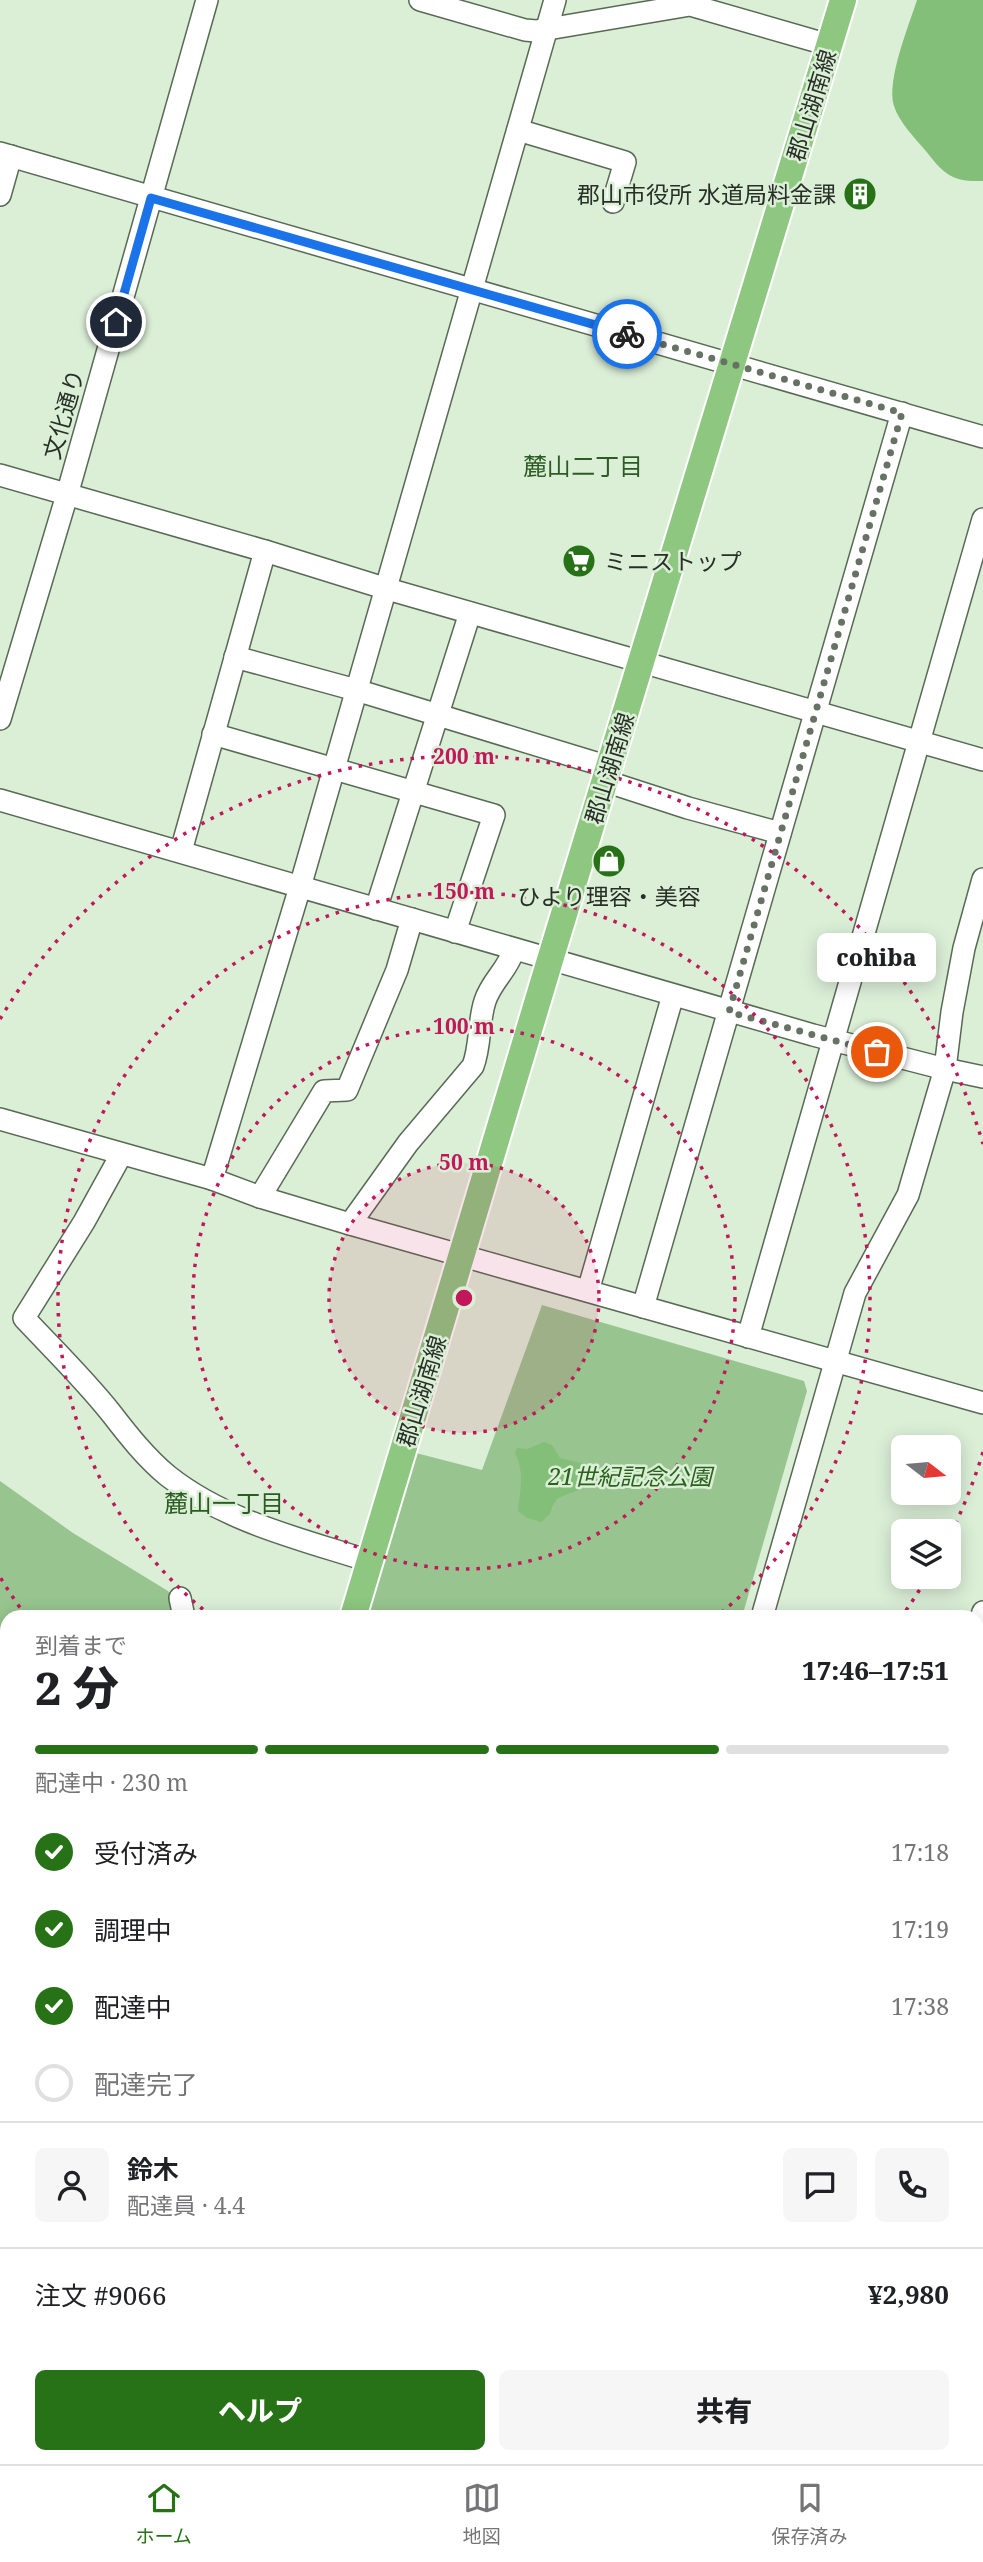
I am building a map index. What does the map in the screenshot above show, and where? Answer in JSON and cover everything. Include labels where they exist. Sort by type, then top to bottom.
[{"type":"main road","name":"郡山湖南線","points":[[355,1610],[843,0]]},
{"type":"street","name":"文化通り","points":[[0,719],[67,495],[206,0]]},
{"type":"street","points":[[421,0],[524,30],[690,5],[829,45]]},
{"type":"street","points":[[212,1179],[300,887],[555,0]]},
{"type":"street","points":[[519,130],[625,162],[613,202]]},
{"type":"street","points":[[0,195],[6,155],[983,437]]},
{"type":"street","points":[[643,1307],[902,413]]},
{"type":"street","points":[[0,475],[983,760]]},
{"type":"street","points":[[748,1336],[983,519]]},
{"type":"street","points":[[181,851],[265,551]]},
{"type":"street","points":[[376,909],[470,613]]},
{"type":"street","points":[[235,657],[437,715],[607,774],[688,808],[780,833]]},
{"type":"street","points":[[213,734],[494,815],[455,932]]},
{"type":"street","points":[[0,800],[729,1012],[983,1077]]},
{"type":"street","points":[[764,1610],[855,1293],[908,1195],[945,1069],[964,948],[983,879]]},
{"type":"street","points":[[260,1197],[324,1091],[347,1090],[397,970],[412,919]]},
{"type":"street","points":[[350,1224],[408,1143],[473,1066],[478,1054],[481,1013],[485,1000],[492,983],[509,964],[514,949]]},
{"type":"street","points":[[588,1291],[673,995]]},
{"type":"street","points":[[0,1119],[212,1179],[260,1197],[350,1224],[983,1403]]},
{"type":"street","points":[[121,1155],[84,1222],[24,1318],[87,1386],[128,1437],[168,1476],[242,1519],[369,1561]]},
{"type":"green space","name":"21世紀記念公園","points":[[542,1305],[804,1381],[807,1391],[744,1610],[368,1610],[416,1453],[482,1470]]},
{"type":"green space","points":[[0,1481],[73,1533],[168,1591],[175,1598],[178,1610],[0,1610]]},
{"type":"shaded area","points":[[917,0],[983,0],[983,181],[963,180],[943,171],[907,129],[894,106],[892,95],[896,68]]},
{"type":"shaded area","points":[[544,1442],[552,1445],[560,1458],[590,1465],[600,1472],[591,1485],[558,1498],[550,1514],[541,1522],[527,1518],[518,1511],[521,1475],[515,1453],[517,1448],[527,1449]]},
{"type":"way so far","points":[[627,334],[902,413],[729,1012],[877,1052]]},
{"type":"place","name":"郡山市役所 水道局料金課","points":[[860,194]]},
{"type":"place","name":"ミニストップ","points":[[579,561]]},
{"type":"place","name":"ひより理容・美容","points":[[609,861]]},
{"type":"place","name":"cohiba","points":[[877,1052]]},
{"type":"district","name":"麓山二丁目","points":[[583,465]]},
{"type":"district","name":"麓山一丁目","points":[[224,1502]]},
{"type":"route","points":[[116,322],[151,198],[627,334]]}]
